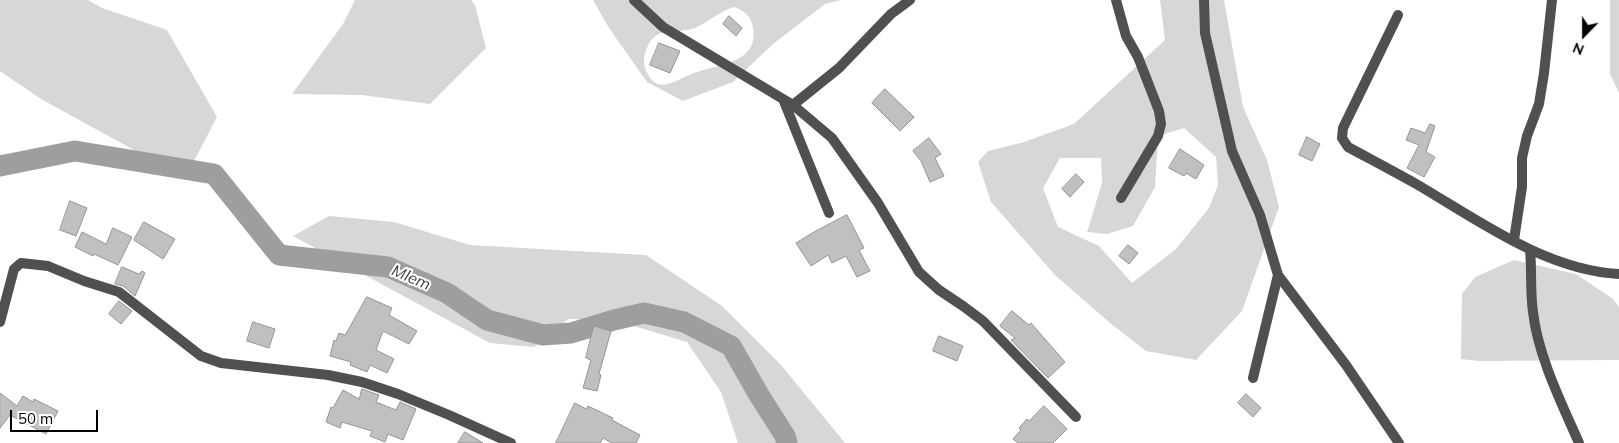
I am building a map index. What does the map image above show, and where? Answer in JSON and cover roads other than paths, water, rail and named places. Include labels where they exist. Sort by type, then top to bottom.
[{"type":"street","points":[[634,0],[663,27],[793,105],[832,138],[878,203],[919,272],[939,290],[983,321],[1076,417]]},
{"type":"street","points":[[793,105],[839,68],[891,14],[910,0]]},
{"type":"street","points":[[1116,0],[1126,36],[1141,66],[1159,111],[1161,124],[1158,136],[1121,198]]},
{"type":"street","points":[[1204,0],[1205,33],[1232,151],[1260,215],[1278,275],[1346,365],[1399,443]]},
{"type":"street","points":[[1514,240],[1522,187],[1522,158],[1527,136],[1539,104],[1546,64],[1552,0]]},
{"type":"street","points":[[1398,15],[1343,128],[1342,138],[1348,147],[1530,250],[1572,265],[1604,273],[1619,274]]},
{"type":"street","points":[[783,99],[829,213]]},
{"type":"street","points":[[1530,250],[1533,312],[1539,342],[1555,390],[1579,443]]},
{"type":"street","points":[[0,322],[14,269],[21,263],[48,266],[119,292],[201,356],[221,363],[328,375],[362,382],[449,414],[511,443]]},
{"type":"street","points":[[1252,378],[1278,275]]},
{"type":"waterway","name":"Mlem","points":[[0,166],[75,151],[214,174],[279,255],[388,267],[447,293],[487,320],[543,335],[571,333],[644,313],[684,322],[731,346],[785,436],[787,443]]}]
